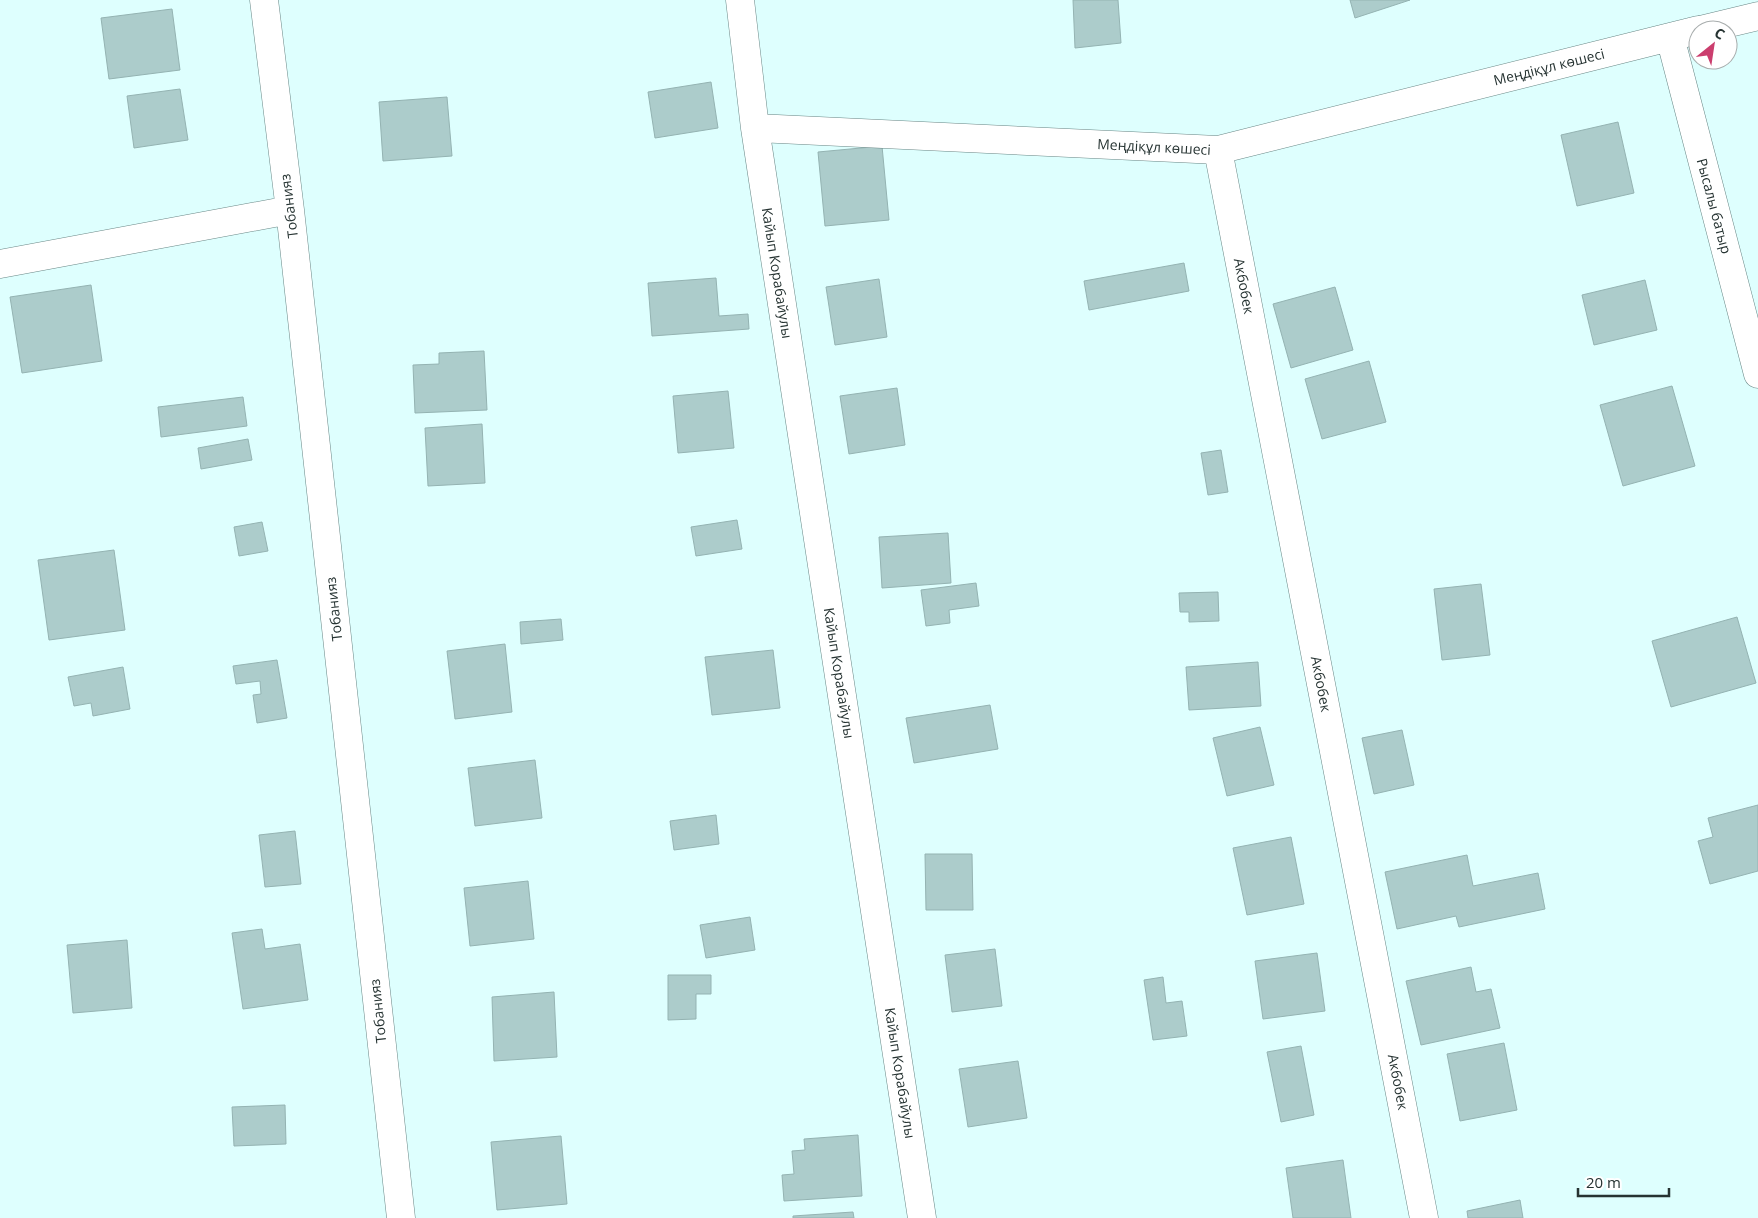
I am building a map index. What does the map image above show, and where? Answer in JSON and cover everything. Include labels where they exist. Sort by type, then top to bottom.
[{"type":"street","name":"Тобанияз","points":[[264,0],[290,210],[401,1218]]},
{"type":"street","points":[[740,0],[755,128]]},
{"type":"street","name":"Меңдіқұл көшесі","points":[[1738,21],[1758,16]]},
{"type":"street","name":"Меңдіқұл көшесі","points":[[755,128],[1218,150],[1688,33]]},
{"type":"street","name":"Рысалы батыр","points":[[1670,37],[1758,374]]},
{"type":"street","name":"Кайып Корабайулы","points":[[755,128],[922,1218]]},
{"type":"street","name":"Акбобек","points":[[1218,150],[1424,1218]]},
{"type":"street","points":[[0,264],[290,210]]},
{"type":"building","points":[[1073,0],[1118,0],[1121,43],[1075,48]]},
{"type":"building","points":[[1350,0],[1410,0],[1355,18]]},
{"type":"building","points":[[172,9],[180,70],[109,79],[101,18]]},
{"type":"building","points":[[711,82],[718,128],[655,138],[648,92]]},
{"type":"building","points":[[180,89],[188,140],[134,148],[127,96]]},
{"type":"building","points":[[447,97],[452,156],[383,161],[379,102]]},
{"type":"building","points":[[1618,122],[1634,193],[1577,206],[1561,135]]},
{"type":"building","points":[[882,146],[889,220],[825,226],[818,152]]},
{"type":"building","points":[[1184,263],[1189,291],[1089,310],[1084,281]]},
{"type":"building","points":[[716,278],[719,316],[748,314],[749,329],[652,336],[648,283]]},
{"type":"building","points":[[879,279],[887,337],[835,345],[826,287]]},
{"type":"building","points":[[1645,280],[1657,330],[1594,345],[1582,295]]},
{"type":"building","points":[[91,285],[102,361],[22,373],[10,297]]},
{"type":"building","points":[[1335,287],[1353,350],[1291,368],[1273,304]]},
{"type":"building","points":[[484,351],[487,410],[415,413],[413,365],[439,364],[439,353]]},
{"type":"building","points":[[1369,361],[1386,422],[1322,439],[1305,379]]},
{"type":"building","points":[[1672,386],[1695,466],[1623,486],[1600,405]]},
{"type":"building","points":[[897,388],[905,445],[849,454],[840,396]]},
{"type":"building","points":[[728,391],[734,448],[678,453],[673,396]]},
{"type":"building","points":[[243,397],[247,426],[161,437],[158,407]]},
{"type":"building","points":[[482,424],[485,483],[428,486],[425,428]]},
{"type":"building","points":[[248,439],[252,460],[201,469],[198,448]]},
{"type":"building","points":[[1221,450],[1228,492],[1208,495],[1201,453]]},
{"type":"building","points":[[737,520],[742,549],[696,556],[691,527]]},
{"type":"building","points":[[262,522],[268,551],[239,556],[234,527]]},
{"type":"building","points":[[948,533],[951,583],[882,588],[879,537]]},
{"type":"building","points":[[114,550],[125,630],[49,640],[38,560]]},
{"type":"building","points":[[976,583],[979,606],[949,610],[950,623],[926,626],[921,590]]},
{"type":"building","points":[[1481,584],[1490,655],[1442,660],[1434,589]]},
{"type":"building","points":[[1218,592],[1219,621],[1189,622],[1189,612],[1180,612],[1179,593]]},
{"type":"building","points":[[1737,617],[1756,683],[1671,707],[1652,641]]},
{"type":"building","points":[[561,619],[563,640],[521,644],[520,622]]},
{"type":"building","points":[[505,644],[512,712],[455,719],[447,651]]},
{"type":"building","points":[[773,650],[780,708],[712,715],[705,657]]},
{"type":"building","points":[[277,660],[287,718],[257,723],[253,695],[261,694],[260,681],[236,684],[233,666]]},
{"type":"building","points":[[1258,662],[1261,706],[1189,710],[1186,667]]},
{"type":"building","points":[[123,667],[130,709],[93,716],[91,703],[74,706],[68,677]]},
{"type":"building","points":[[990,705],[998,749],[914,763],[906,718]]},
{"type":"building","points":[[1260,727],[1274,785],[1227,796],[1213,738]]},
{"type":"building","points":[[1402,730],[1414,785],[1374,794],[1362,738]]},
{"type":"building","points":[[535,760],[542,818],[475,826],[468,768]]},
{"type":"building","points":[[1758,805],[1758,871],[1710,884],[1698,841],[1713,837],[1708,818]]},
{"type":"building","points":[[716,815],[719,844],[674,850],[670,821]]},
{"type":"building","points":[[295,831],[301,884],[265,887],[259,835]]},
{"type":"building","points":[[1291,837],[1304,904],[1247,915],[1233,848]]},
{"type":"building","points":[[925,854],[972,854],[973,910],[926,910]]},
{"type":"building","points":[[1467,855],[1473,886],[1538,873],[1545,909],[1459,927],[1456,916],[1397,929],[1385,872]]},
{"type":"building","points":[[528,881],[534,939],[470,946],[464,888]]},
{"type":"building","points":[[750,917],[755,950],[706,958],[700,925]]},
{"type":"building","points":[[262,929],[265,949],[300,944],[308,1000],[243,1009],[232,933]]},
{"type":"building","points":[[127,940],[132,1008],[73,1013],[67,945]]},
{"type":"building","points":[[995,949],[1002,1006],[952,1012],[945,955]]},
{"type":"building","points":[[1317,953],[1325,1011],[1263,1019],[1255,961]]},
{"type":"building","points":[[1471,967],[1476,992],[1491,989],[1500,1028],[1421,1045],[1406,981]]},
{"type":"building","points":[[668,975],[711,975],[711,994],[696,994],[696,1019],[668,1020]]},
{"type":"building","points":[[1163,977],[1166,1003],[1182,1001],[1187,1036],[1153,1040],[1144,980]]},
{"type":"building","points":[[554,992],[557,1057],[494,1061],[492,997]]},
{"type":"building","points":[[1504,1043],[1517,1110],[1460,1121],[1447,1054]]},
{"type":"building","points":[[1301,1046],[1314,1115],[1281,1122],[1267,1052]]},
{"type":"building","points":[[1018,1061],[1027,1118],[968,1127],[959,1069]]},
{"type":"building","points":[[285,1105],[286,1144],[234,1146],[232,1107]]},
{"type":"building","points":[[858,1135],[862,1196],[784,1201],[782,1175],[794,1174],[792,1151],[805,1150],[804,1139]]},
{"type":"building","points":[[561,1136],[567,1204],[497,1210],[491,1142]]},
{"type":"building","points":[[1343,1160],[1351,1218],[1293,1218],[1286,1168]]},
{"type":"building","points":[[1520,1200],[1523,1218],[1468,1218],[1467,1211]]},
{"type":"building","points":[[853,1212],[854,1218],[793,1218],[793,1216]]}]
